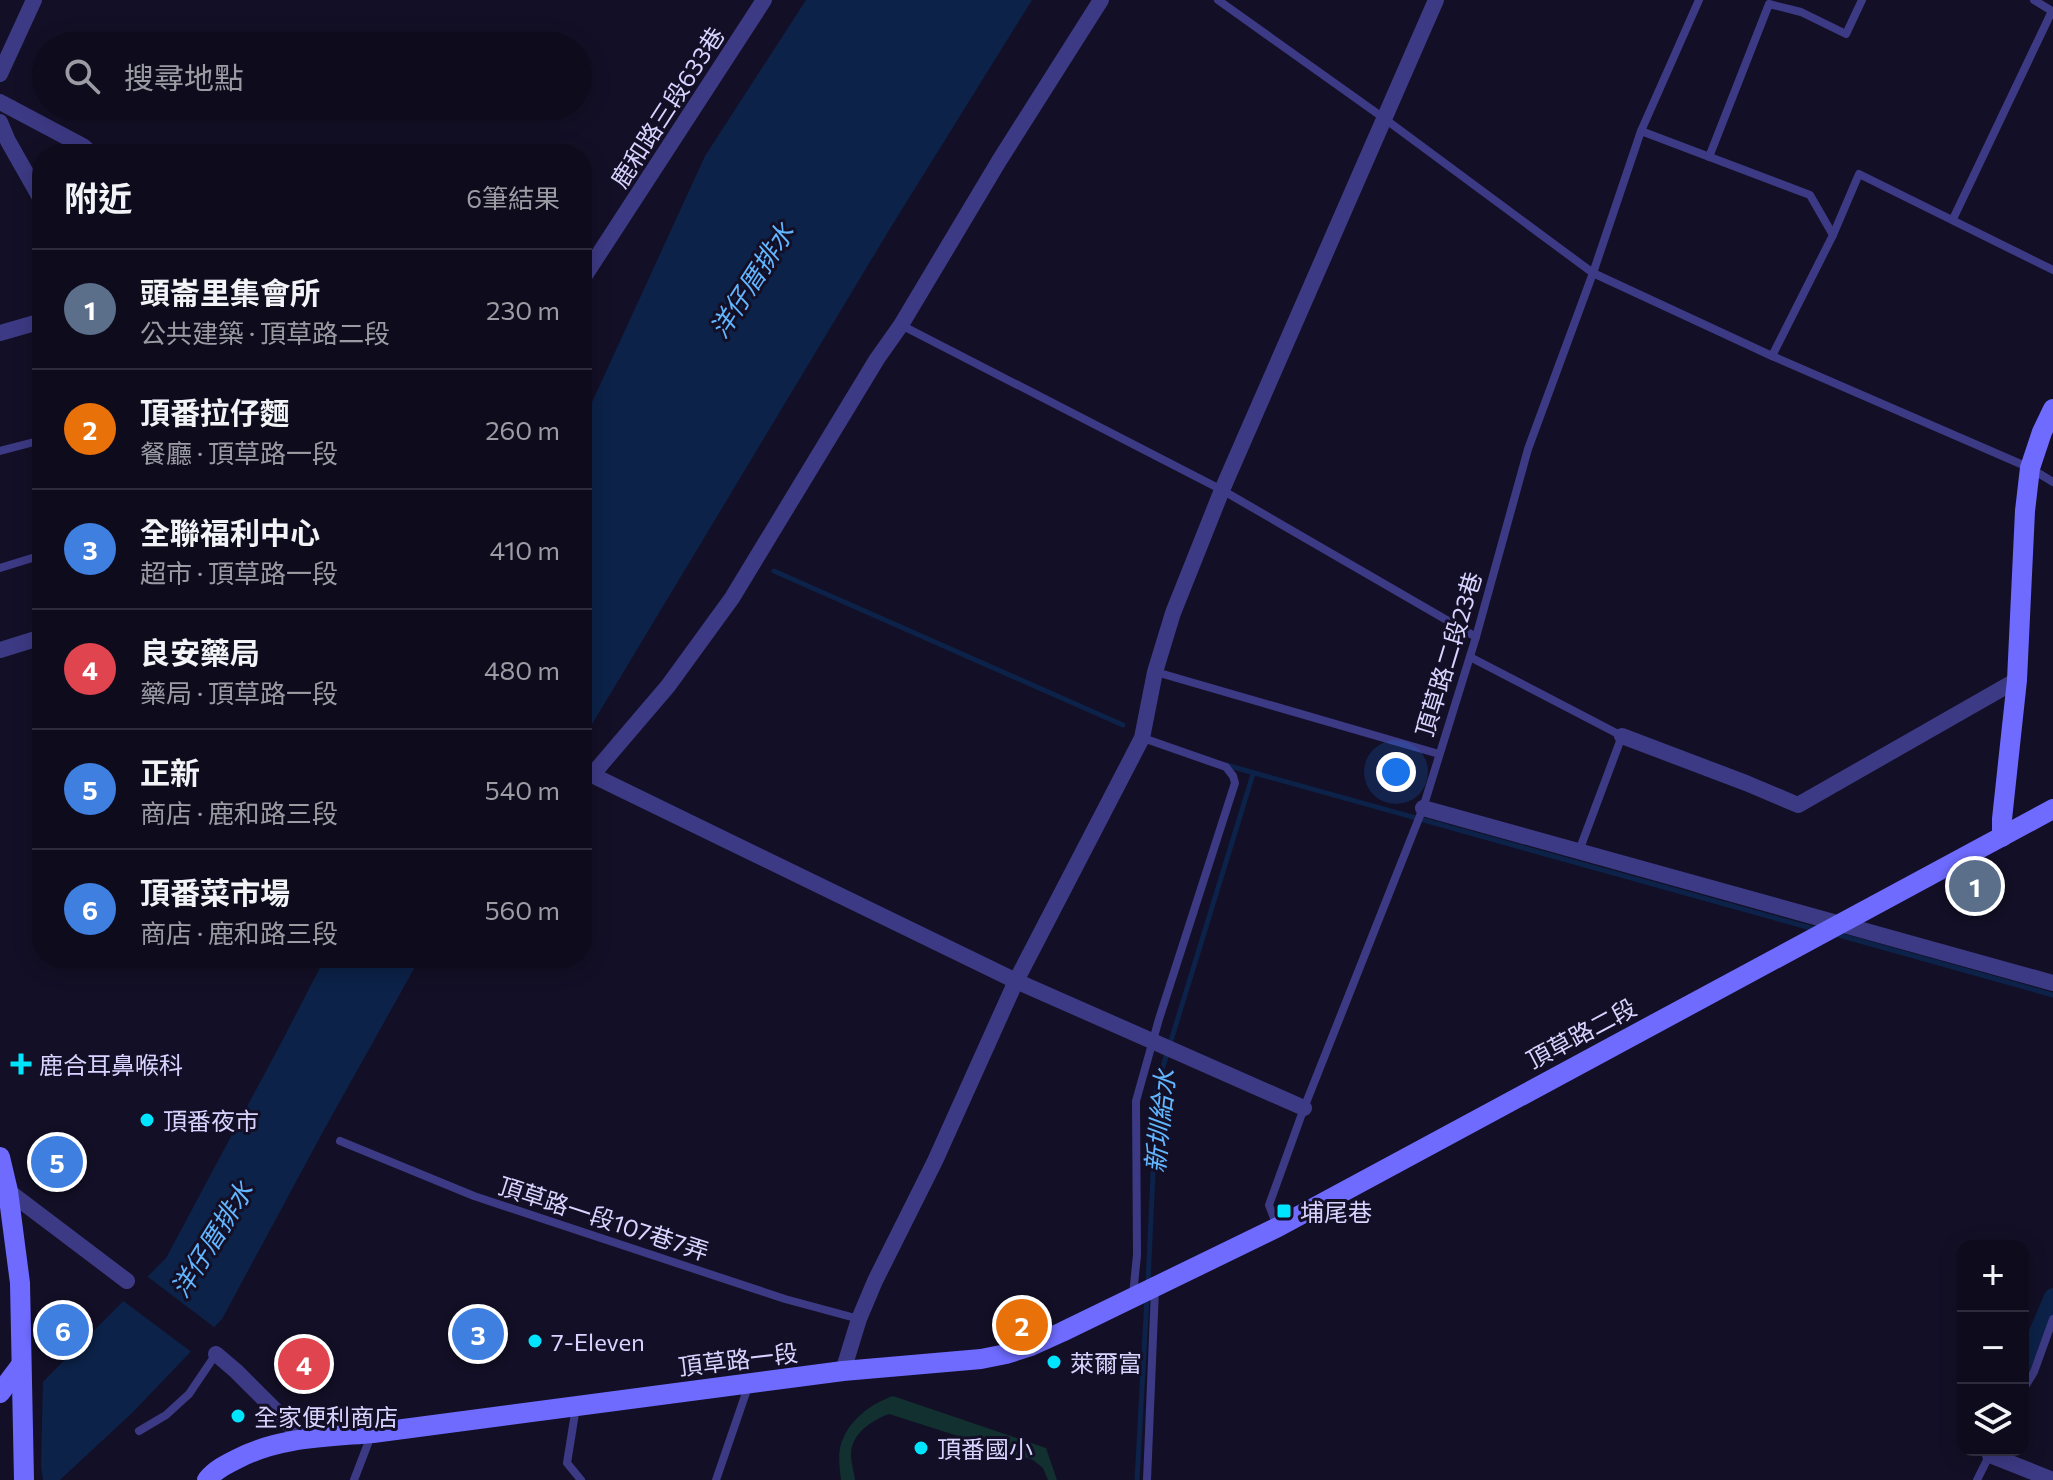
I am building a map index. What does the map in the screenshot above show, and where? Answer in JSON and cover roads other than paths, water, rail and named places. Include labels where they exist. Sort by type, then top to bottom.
[{"type":"street","points":[[0,74],[34,0]]},
{"type":"street","name":"鹿和路三段633巷","points":[[592,265],[764,0]]},
{"type":"street","points":[[1101,0],[732,598],[668,686],[592,775],[1016,981],[1304,1108]]},
{"type":"street","points":[[843,1371],[875,1281],[935,1161],[1016,981],[1142,738],[1155,672],[1173,613],[1222,490],[1436,0]]},
{"type":"street","points":[[0,102],[32,119]]},
{"type":"street","points":[[34,120],[79,144]]},
{"type":"street","points":[[0,122],[32,183]]},
{"type":"street","points":[[0,333],[32,324]]},
{"type":"street","points":[[2002,837],[2017,680],[2030,468],[2053,409]]},
{"type":"street","points":[[0,650],[32,640]]},
{"type":"street","points":[[1622,736],[1798,805],[2017,680]]},
{"type":"street","points":[[1423,808],[2053,983]]},
{"type":"street","name":"頂草路二段","points":[[1132,1299],[1278,1227],[2053,809]]},
{"type":"street","points":[[0,1157],[8,1191],[7,1237],[20,1283],[24,1480]]},
{"type":"street","points":[[8,1191],[127,1281]]},
{"type":"street","name":"頂草路一段","points":[[207,1480],[215,1471],[252,1451],[303,1438],[373,1433],[843,1371],[981,1359],[1031,1346],[1132,1299]]},
{"type":"street","points":[[216,1354],[303,1438]]},
{"type":"street","points":[[0,1393],[21,1365]]},
{"type":"street","points":[[2000,1456],[2053,1480]]},
{"type":"lane","points":[[1218,0],[1593,273],[1772,356],[2030,468],[2053,482]]},
{"type":"lane","name":"頂草路二段23巷","points":[[1278,1227],[1269,1205],[1304,1108],[1423,808],[1476,637],[1528,449],[1641,131],[1699,0]]},
{"type":"lane","points":[[1709,157],[1769,4],[1801,12],[1846,34],[1862,0]]},
{"type":"lane","points":[[1953,219],[2052,11],[2034,0]]},
{"type":"lane","points":[[1641,131],[1810,195],[1833,235]]},
{"type":"lane","points":[[1772,356],[1833,235],[1859,174],[2053,270]]},
{"type":"lane","points":[[901,325],[1222,490],[1476,637]]},
{"type":"lane","points":[[0,451],[32,443]]},
{"type":"lane","points":[[0,568],[32,558]]},
{"type":"lane","points":[[1470,657],[1622,736],[1579,851]]},
{"type":"lane","points":[[1155,672],[1439,754]]},
{"type":"lane","points":[[1132,1299],[1137,1255],[1136,1101],[1151,1042],[1235,783],[1226,767],[1142,738]]},
{"type":"lane","name":"頂草路一段107巷7弄","points":[[340,1141],[474,1196],[785,1299],[859,1319]]},
{"type":"lane","points":[[1147,1480],[1155,1288]]},
{"type":"lane","points":[[2027,1384],[2053,1319]]},
{"type":"lane","points":[[139,1431],[166,1415],[189,1394],[216,1354]]},
{"type":"lane","points":[[716,1480],[749,1384]]},
{"type":"lane","points":[[577,1405],[567,1463],[581,1480]]},
{"type":"lane","points":[[354,1480],[373,1433]]},
{"type":"lane","points":[[1977,1480],[1989,1456]]},
{"type":"water","name":"洋仔厝排水","points":[[806,0],[1032,0],[891,227],[592,724],[592,402],[705,156]]},
{"type":"water","name":"洋仔厝排水","points":[[320,968],[414,968],[222,1319],[133,1412],[60,1480],[0,1480],[0,1425],[166,1258]]},
{"type":"waterway","points":[[774,571],[1123,725]]},
{"type":"waterway","points":[[1226,765],[1818,930]]},
{"type":"waterway","name":"新圳給水","points":[[1148,1283],[1157,1086],[1253,774]]},
{"type":"waterway","points":[[1835,934],[2053,995]]},
{"type":"waterway","name":"新圳給水","points":[[1137,1480],[1147,1297]]},
{"type":"waterway","points":[[2029,1353],[2053,1297]]},
{"type":"place","name":"頭崙里集會所","points":[[1975,886]]},
{"type":"place","name":"鹿合耳鼻喉科","points":[[21,1064]]},
{"type":"place","name":"頂番夜市","points":[[147,1120]]},
{"type":"place","name":"正新","points":[[57,1162]]},
{"type":"place","name":"埔尾巷","points":[[1284,1211]]},
{"type":"place","name":"頂番拉仔麵","points":[[1022,1325]]},
{"type":"place","name":"頂番菜市場","points":[[63,1330]]},
{"type":"place","name":"全聯福利中心","points":[[478,1334]]},
{"type":"place","name":"7-Eleven","points":[[535,1341]]},
{"type":"place","name":"萊爾富","points":[[1054,1362]]},
{"type":"place","name":"良安藥局","points":[[304,1364]]},
{"type":"place","name":"全家便利商店","points":[[238,1416]]},
{"type":"place","name":"頂番國小","points":[[921,1448]]}]
